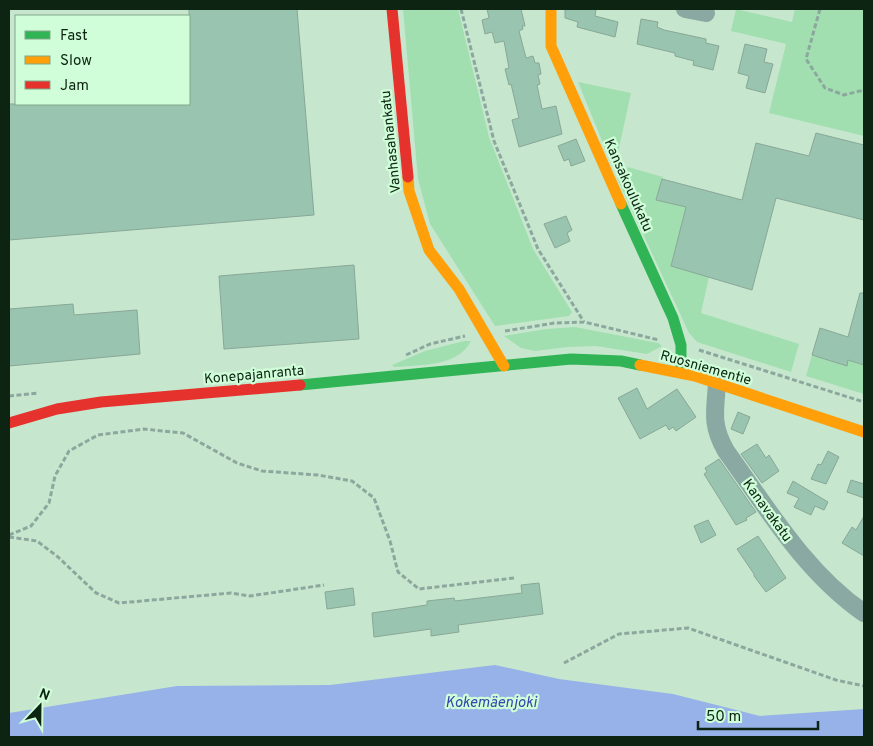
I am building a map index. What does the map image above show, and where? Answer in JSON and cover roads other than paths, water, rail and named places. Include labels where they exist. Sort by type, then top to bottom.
[{"type":"main road","name":"Vanhasahankatu","points":[[392,9],[409,190],[429,250],[459,289],[504,366]]},
{"type":"main road","name":"Kansakoulukatu","points":[[551,9],[552,46],[673,318],[681,344],[681,372]]},
{"type":"main road","name":"Ruosniementie","points":[[504,366],[570,360],[621,361],[681,372],[864,432]]},
{"type":"main road","name":"Konepajanranta","points":[[9,423],[57,410],[101,402],[504,366]]},
{"type":"street","points":[[685,9],[706,13]]},
{"type":"street","name":"Kanavakatu","points":[[717,384],[714,421],[718,437],[726,451],[796,548],[834,589],[864,612]]},
{"type":"water","name":"Kokemäenjoki","points":[[495,665],[559,679],[673,694],[760,716],[864,709],[864,737],[9,737],[9,713],[177,686],[330,685]]}]
